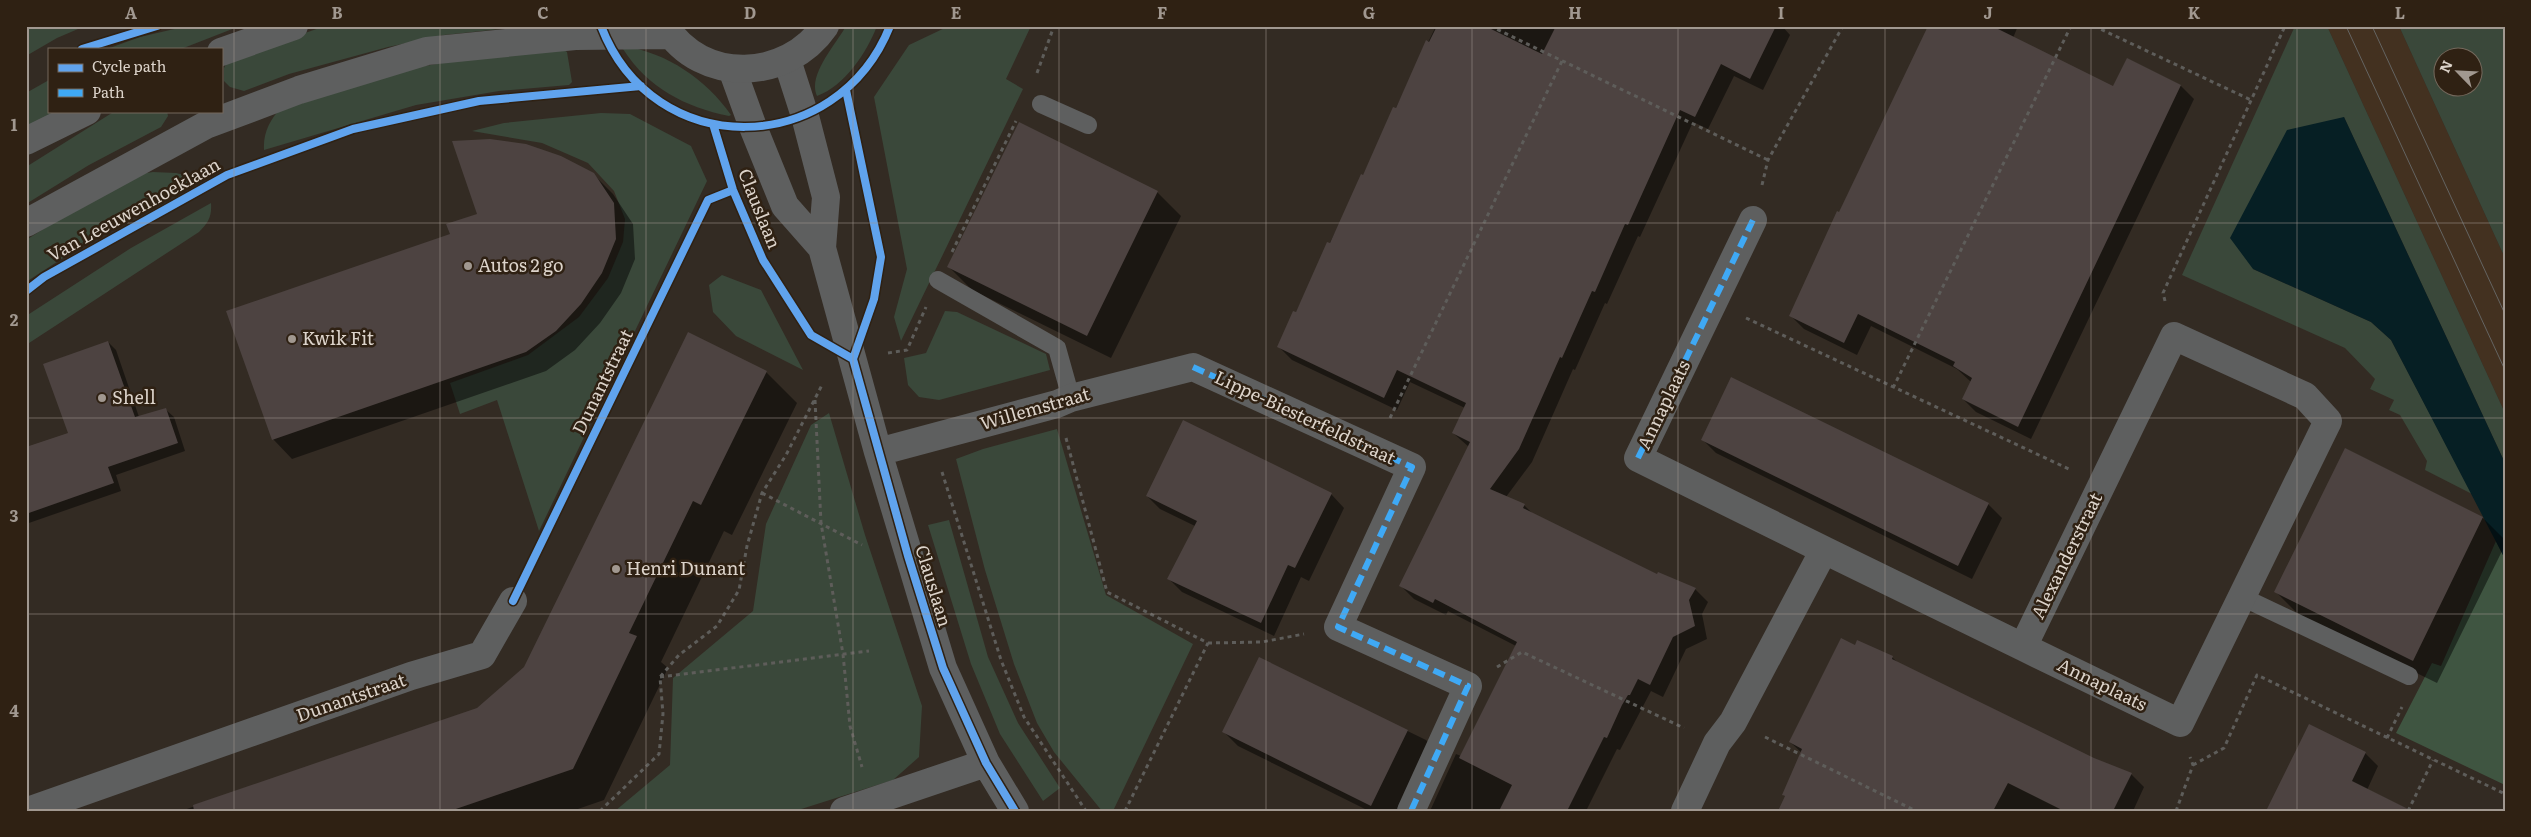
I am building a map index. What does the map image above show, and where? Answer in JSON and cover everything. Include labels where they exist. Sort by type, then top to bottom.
[{"type":"street","points":[[222,52],[294,26]]},
{"type":"street","points":[[26,223],[206,125],[299,90],[427,51],[575,36],[668,31],[698,58],[732,69],[770,66],[787,60],[803,50],[817,37],[825,26]]},
{"type":"street","name":"Clauslaan","points":[[787,60],[805,116],[826,197],[822,248],[878,452],[943,668],[986,763],[1015,811]]},
{"type":"street","name":"Clauslaan","points":[[732,69],[785,206],[822,248]]},
{"type":"street","points":[[26,141],[85,112]]},
{"type":"street","name":"Annaplaats","points":[[1753,220],[1638,458],[1824,550]]},
{"type":"street","points":[[2174,336],[2305,396],[2328,421],[2180,723]]},
{"type":"street","name":"Alexanderstraat","points":[[2023,647],[2174,336]]},
{"type":"street","name":"Lippe-Biesterfeldstraat","points":[[1193,367],[1412,467],[1338,627]]},
{"type":"street","name":"Willemstraat","points":[[878,452],[1193,367]]},
{"type":"street","points":[[1685,811],[1717,743],[1733,722],[1824,550],[2023,647]]},
{"type":"street","name":"Dunantstraat","points":[[28,811],[411,676],[482,655],[513,602]]},
{"type":"street","points":[[1338,627],[1468,686],[1412,811]]},
{"type":"street","name":"Annaplaats","points":[[2023,647],[2180,723]]},
{"type":"street","points":[[844,811],[986,763]]},
{"type":"lane","points":[[1041,104],[1088,125]]},
{"type":"lane","points":[[938,280],[1057,348],[1064,401]]},
{"type":"lane","points":[[2242,597],[2409,676]]},
{"type":"path","points":[[600,811],[659,754],[663,714],[660,677],[679,655],[717,626],[739,590],[747,546],[762,493],[786,455],[827,376],[852,359],[907,350],[938,280],[1022,110],[1041,104],[1034,81],[1054,26]]},
{"type":"path","points":[[1490,26],[1768,160]]},
{"type":"path","points":[[1753,220],[1768,160],[1843,26]]},
{"type":"path","points":[[1893,388],[2071,26]]},
{"type":"path","points":[[2094,26],[2251,100]]},
{"type":"path","points":[[2174,336],[2163,293],[2285,26]]},
{"type":"path","points":[[1375,450],[1562,61]]},
{"type":"path","points":[[1714,302],[1893,388],[2102,484]]},
{"type":"path","points":[[815,399],[821,523],[843,654],[850,726],[872,801]]},
{"type":"path","points":[[1064,401],[1107,592],[1208,644],[1262,642],[1338,627]]},
{"type":"path","points":[[932,438],[1002,660],[1024,717],[1086,811]]},
{"type":"path","points":[[762,493],[862,545]]},
{"type":"path","points":[[1125,811],[1208,644]]},
{"type":"path","points":[[660,677],[868,650]]},
{"type":"path","points":[[1468,686],[1522,652],[1717,743]]},
{"type":"path","points":[[2193,765],[2224,748],[2256,675],[2505,794]]},
{"type":"path","points":[[1733,722],[1916,811]]},
{"type":"path","points":[[2176,811],[2193,765],[2180,723]]},
{"type":"path","points":[[2408,811],[2433,760]]},
{"type":"shaded area","points":[[2327,26],[2399,26],[2505,258],[2505,413]]},
{"type":"green space","points":[[26,26],[85,26],[57,38],[26,56]]},
{"type":"green space","points":[[187,26],[240,26],[184,48],[110,48],[140,37]]},
{"type":"green space","points":[[325,26],[530,26],[444,35],[388,47],[289,74],[244,91],[230,87],[224,81],[224,68],[228,60]]},
{"type":"green space","points":[[846,26],[877,26],[854,67],[837,84],[817,96],[815,88],[819,69]]},
{"type":"green space","points":[[949,26],[1031,26],[1006,79],[1023,89],[901,341],[894,317],[907,269],[874,97],[909,45]]},
{"type":"green space","points":[[2295,26],[2327,26],[2505,413],[2505,463],[2344,117],[2253,269],[2371,322],[2391,340],[2472,494],[2425,470],[2427,461],[2400,415],[2389,410],[2394,400],[2370,389],[2375,379],[2345,348],[2182,275]]},
{"type":"green space","points":[[2399,26],[2505,26],[2505,258]]},
{"type":"green space","points":[[624,46],[640,49],[670,61],[684,70],[710,90],[731,115],[697,107],[669,94],[644,75],[623,49]]},
{"type":"green space","points":[[564,50],[567,52],[572,82],[569,85],[499,91],[416,105],[264,150],[268,127],[282,107],[419,67],[454,61]]},
{"type":"green space","points":[[48,81],[48,112],[53,112],[26,129],[26,93]]},
{"type":"green space","points":[[113,112],[167,112],[168,116],[161,127],[89,165],[26,204],[26,167]]},
{"type":"green space","points":[[601,113],[630,114],[691,146],[707,181],[539,531],[497,400],[460,414],[450,383],[528,355],[579,317],[608,278],[623,242],[625,219],[614,191],[588,163],[542,143],[472,131],[504,123]]},
{"type":"green space","points":[[153,172],[176,173],[201,179],[103,232],[26,282],[26,240],[128,176]]},
{"type":"green space","points":[[211,203],[209,219],[199,232],[26,345],[26,316],[131,248]]},
{"type":"green space","points":[[722,275],[761,290],[803,370],[736,336],[713,312],[709,285]]},
{"type":"green space","points":[[945,311],[957,312],[1046,354],[1050,370],[939,400],[919,397],[908,385],[904,358],[926,353]]},
{"type":"green space","points":[[829,413],[865,535],[922,706],[919,757],[893,780],[795,811],[615,811],[670,765],[673,678],[753,611],[766,524],[811,425]]},
{"type":"green space","points":[[1057,429],[1106,595],[1193,644],[1113,811],[1102,811],[1054,752],[1037,723],[1014,664],[985,570],[956,459],[983,449]]},
{"type":"green space","points":[[949,520],[988,657],[1018,723],[1060,788],[1043,801],[1000,734],[971,664],[928,525]]},
{"type":"green space","points":[[2496,541],[2505,559],[2505,785],[2396,733],[2432,663],[2441,666]]},
{"type":"water","points":[[2344,117],[2505,463],[2505,559],[2391,340],[2371,322],[2253,269],[2230,238],[2287,130]]},
{"type":"building","points":[[1437,26],[1485,26],[1542,54],[1556,26],[1776,26],[1750,79],[1721,64],[1695,117],[1680,110],[1628,225],[1625,224],[1595,292],[1592,291],[1562,358],[1560,357],[1519,449],[1490,489],[1525,504],[1523,508],[1657,574],[1658,572],[1696,588],[1689,600],[1695,626],[1673,637],[1650,685],[1638,679],[1630,695],[1628,695],[1622,705],[1607,738],[1604,737],[1567,811],[1499,811],[1512,785],[1459,758],[1517,642],[1435,599],[1433,603],[1399,586],[1470,442],[1452,433],[1466,403],[1397,370],[1384,398],[1277,347],[1293,311],[1296,312],[1327,242],[1330,243],[1361,174],[1363,175],[1393,107],[1396,108],[1426,40],[1429,42]]},
{"type":"building","points":[[1928,26],[1992,26],[2113,86],[2127,58],[2181,85],[2018,427],[1962,399],[1972,378],[1953,366],[1955,362],[1858,314],[1844,343],[1789,316],[1837,211],[1839,212]]},
{"type":"building","points":[[1019,122],[1158,191],[1087,336],[947,267]]},
{"type":"building","points":[[490,139],[526,144],[561,156],[594,173],[614,203],[616,239],[602,273],[581,304],[556,331],[526,352],[272,440],[226,311],[450,234],[446,224],[477,214],[452,141]]},
{"type":"building","name":"Henri Dunant","points":[[688,332],[767,371],[701,505],[693,501],[629,633],[637,636],[573,769],[450,811],[194,811],[193,805],[477,708],[524,667]]},
{"type":"building","points":[[108,341],[135,417],[166,408],[178,443],[108,467],[114,483],[26,514],[26,447],[68,433],[43,364]]},
{"type":"building","points":[[1731,377],[1989,503],[1958,566],[1701,440]]},
{"type":"building","points":[[1183,420],[1332,493],[1295,568],[1288,565],[1261,623],[1167,579],[1197,521],[1146,496]]},
{"type":"building","points":[[2345,448],[2483,517],[2413,661],[2274,592]]},
{"type":"building","points":[[1841,638],[1855,645],[1857,640],[1893,656],[1892,659],[2094,758],[2132,773],[2113,811],[2064,811],[2008,783],[1993,811],[1778,811],[1785,796],[1782,795],[1802,749],[1789,742]]},
{"type":"building","points":[[1259,657],[1408,730],[1371,806],[1222,732]]},
{"type":"building","points":[[2309,724],[2366,752],[2352,781],[2412,811],[2266,811]]},
{"type":"tram line","points":[[2346,26],[2505,370]]},
{"type":"tram line","points":[[2372,26],[2505,314]]},
{"type":"marked path","points":[[1638,458],[1753,220]]},
{"type":"marked path","points":[[1193,367],[1412,467],[1338,627],[1468,686],[1411,811]]},
{"type":"cycle path","points":[[85,48],[157,26]]},
{"type":"cycle path","points":[[601,26],[626,71],[661,102],[701,121],[745,127],[789,120],[830,101],[864,70],[890,26]]},
{"type":"cycle path","name":"Van Leeuwenhoeklaan","points":[[26,291],[44,277],[227,175],[353,129],[479,101],[641,86]]},
{"type":"cycle path","points":[[713,124],[733,190],[763,260],[811,335],[853,359],[874,299],[881,257],[846,90]]},
{"type":"cycle path","points":[[513,601],[708,200],[733,190]]},
{"type":"cycle path","points":[[853,359],[908,556],[943,668],[986,763],[1015,811]]},
{"type":"place","name":"Autos 2 go","points":[[468,266]]},
{"type":"place","name":"Kwik Fit","points":[[292,339]]},
{"type":"place","name":"Shell","points":[[102,398]]},
{"type":"place","name":"Henri Dunant","points":[[616,569]]}]
